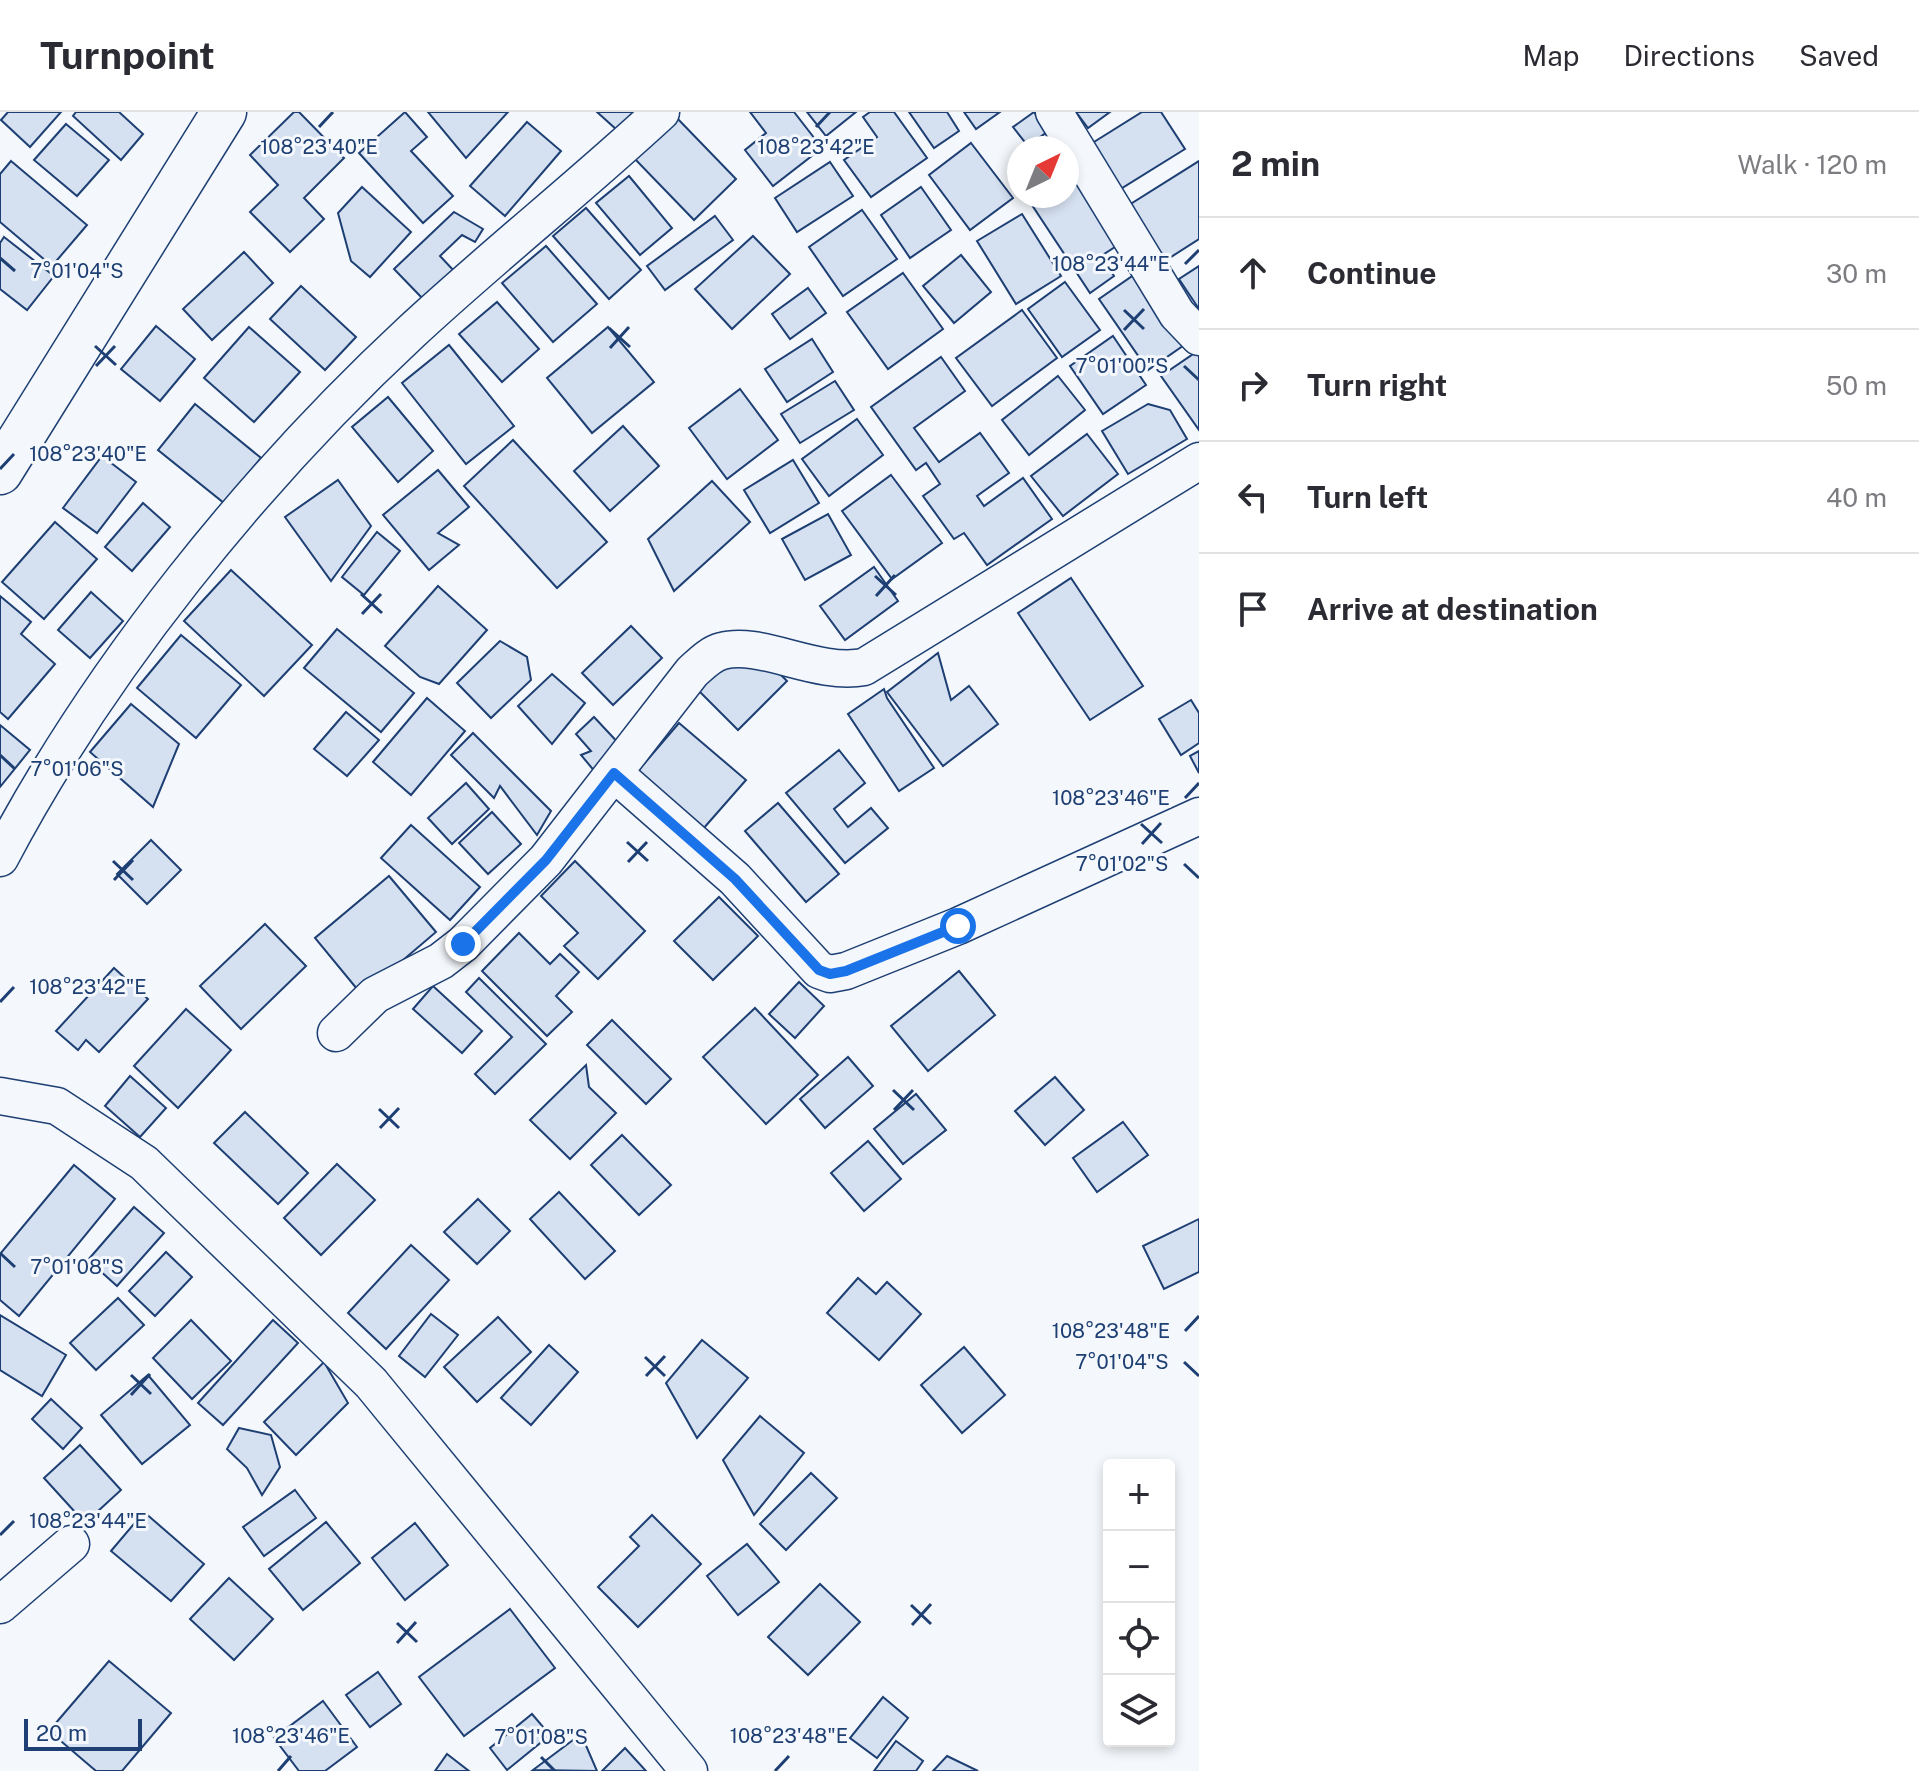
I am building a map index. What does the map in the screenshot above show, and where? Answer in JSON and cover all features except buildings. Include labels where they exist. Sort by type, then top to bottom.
[{"type":"highway","points":[[0,472],[224,112]]},
{"type":"street","points":[[0,858],[81,720],[173,595],[286,460],[411,332],[661,112]]},
{"type":"street","points":[[1054,112],[1177,314],[1199,337]]},
{"type":"street","points":[[336,1033],[375,995],[441,961],[463,944],[546,860],[692,672],[720,651],[738,648],[823,669],[864,667],[1199,461]]},
{"type":"street","points":[[614,773],[735,879],[819,970],[830,974],[846,971],[958,926],[1199,816]]},
{"type":"street","points":[[0,1096],[57,1106],[144,1163],[371,1383],[689,1771]]},
{"type":"street","points":[[0,1605],[71,1544]]},
{"type":"route","points":[[463,944],[546,860],[614,773],[735,879],[819,970],[830,974],[846,971],[958,926]]}]
